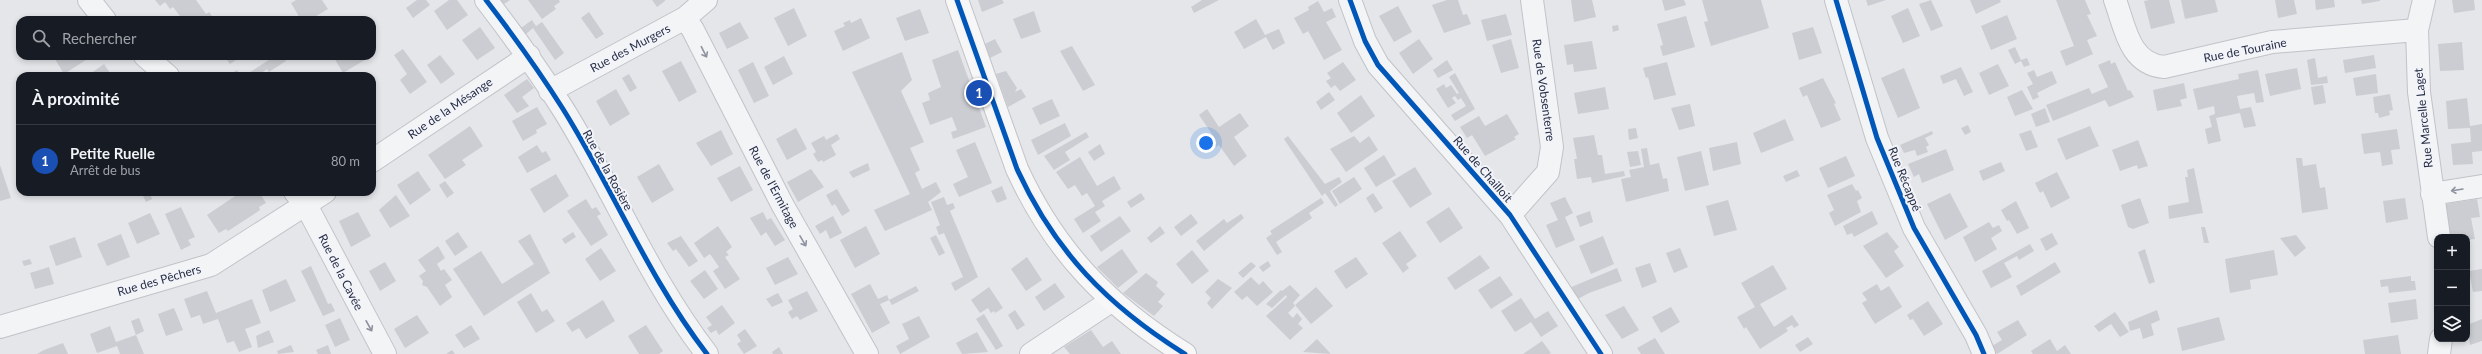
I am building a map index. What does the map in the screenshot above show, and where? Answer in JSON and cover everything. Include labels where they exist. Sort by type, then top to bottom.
[{"type":"street","points":[[89,0],[103,16]]},
{"type":"street","name":"Rue de la Rosière","points":[[486,0],[529,56],[682,322],[707,354]]},
{"type":"street","name":"Rue des Murgers","points":[[550,91],[685,18],[706,0]]},
{"type":"street","points":[[957,0],[1015,162],[1029,195],[1061,247],[1111,301],[1139,324],[1185,354]]},
{"type":"street","name":"Rue de Chailloit","points":[[1350,0],[1365,41],[1378,65],[1510,215],[1601,354]]},
{"type":"street","name":"Rue de Vobsenterre","points":[[1510,215],[1548,172],[1552,147],[1532,0]]},
{"type":"street","name":"Rue Récappé","points":[[1836,0],[1877,138],[1914,228],[1976,335],[1984,354]]},
{"type":"street","name":"Rue de Touraine","points":[[2115,0],[2134,53],[2147,64],[2164,67],[2272,42],[2417,30]]},
{"type":"street","name":"Rue Marcelle Laget","points":[[2424,0],[2417,30],[2419,92],[2439,234]]},
{"type":"street","name":"Rue de l'Ermitage","points":[[685,18],[694,30],[782,204],[867,354]]},
{"type":"street","name":"Rue de la Mésange","points":[[376,158],[529,56]]},
{"type":"street","points":[[150,60],[163,72]]},
{"type":"street","points":[[2432,194],[2482,186]]},
{"type":"street","name":"Rue des Pêchers","points":[[0,327],[211,265],[300,198]]},
{"type":"street","name":"Rue de la Cavée","points":[[300,198],[385,354]]},
{"type":"street","points":[[1031,354],[1111,301]]},
{"type":"street","points":[[2439,354],[2441,342]]},
{"type":"building","points":[[155,0],[196,0],[206,14],[209,12],[212,16],[180,16],[173,7],[170,9],[165,2],[160,6]]},
{"type":"building","points":[[296,0],[322,0],[328,9],[316,16],[299,16],[291,3]]},
{"type":"building","points":[[417,0],[426,0],[430,5],[413,18],[406,8]]},
{"type":"building","points":[[449,0],[457,0],[468,15],[447,30],[434,11]]},
{"type":"building","points":[[500,0],[510,0],[504,4]]},
{"type":"building","points":[[528,0],[559,0],[560,2],[554,6],[556,9],[542,19]]},
{"type":"building","points":[[652,0],[665,0],[665,1],[657,7]]},
{"type":"building","points":[[978,0],[1002,0],[1004,3],[982,12]]},
{"type":"building","points":[[1202,0],[1219,0],[1194,13],[1191,7]]},
{"type":"building","points":[[1447,0],[1458,0],[1463,15],[1467,14],[1471,24],[1444,33],[1432,5]]},
{"type":"building","points":[[1571,0],[1592,0],[1596,17],[1574,22]]},
{"type":"building","points":[[1662,0],[1684,0],[1686,5],[1665,11]]},
{"type":"building","points":[[1702,0],[1761,0],[1769,28],[1711,46],[1704,22],[1708,21]]},
{"type":"building","points":[[1866,0],[1886,0],[1868,6]]},
{"type":"building","points":[[1931,0],[1943,26],[1931,31],[1919,4]]},
{"type":"building","points":[[1970,0],[2000,0],[2001,2],[1976,14]]},
{"type":"building","points":[[2056,0],[2085,0],[2091,14],[2087,15],[2097,36],[2087,40],[2093,54],[2066,66],[2060,51],[2074,46]]},
{"type":"building","points":[[2169,0],[2175,23],[2151,29],[2144,1]]},
{"type":"building","points":[[2181,0],[2215,0],[2218,12],[2185,19]]},
{"type":"building","points":[[2275,0],[2294,0],[2297,14],[2278,18]]},
{"type":"building","points":[[2315,0],[2334,0],[2335,7],[2316,10]]},
{"type":"building","points":[[2361,0],[2380,0],[2380,1],[2362,4]]},
{"type":"building","points":[[2452,0],[2474,0],[2475,10],[2454,13]]},
{"type":"building","points":[[1318,1],[1324,12],[1332,8],[1336,17],[1326,22],[1342,50],[1324,60],[1308,31],[1303,34],[1294,18],[1309,10],[1308,7]]},
{"type":"building","points":[[1398,6],[1412,32],[1394,42],[1379,16]]},
{"type":"building","points":[[794,8],[807,36],[788,46],[774,18]]},
{"type":"building","points":[[1908,8],[1920,36],[1903,43],[1891,16]]},
{"type":"building","points":[[920,9],[929,33],[905,41],[896,18]]},
{"type":"building","points":[[1034,11],[1041,32],[1021,39],[1013,19]]},
{"type":"building","points":[[589,12],[604,34],[596,39],[581,18]]},
{"type":"building","points":[[1506,14],[1512,35],[1487,41],[1481,20]]},
{"type":"building","points":[[2007,15],[2017,39],[1991,50],[1981,26]]},
{"type":"building","points":[[1686,16],[1695,47],[1663,56],[1660,46],[1663,45],[1657,24]]},
{"type":"building","points":[[861,18],[870,38],[843,51],[834,31],[845,26],[843,23],[850,20],[851,23]]},
{"type":"building","points":[[1256,19],[1265,35],[1279,29],[1285,43],[1273,50],[1266,37],[1244,49],[1234,32]]},
{"type":"building","points":[[532,20],[536,26],[542,22],[564,53],[555,60],[533,28],[525,35],[521,28]]},
{"type":"building","points":[[740,22],[749,38],[727,49],[719,33]]},
{"type":"building","points":[[1618,25],[1619,30],[1613,32],[1612,26]]},
{"type":"building","points":[[480,27],[495,48],[477,60],[462,40]]},
{"type":"building","points":[[1813,27],[1822,53],[1799,60],[1792,33]]},
{"type":"building","points":[[995,39],[1002,52],[990,58],[985,44]]},
{"type":"building","points":[[1419,39],[1433,59],[1413,74],[1399,53]]},
{"type":"building","points":[[1511,39],[1519,68],[1501,73],[1492,45]]},
{"type":"building","points":[[1592,41],[1597,69],[1574,72],[1573,64],[1567,65],[1564,45]]},
{"type":"building","points":[[2462,42],[2464,70],[2440,71],[2438,44]]},
{"type":"building","points":[[1072,46],[1095,85],[1083,91],[1060,51]]},
{"type":"building","points":[[2015,47],[2021,60],[2027,58],[2030,65],[2024,67],[2021,61],[2015,64],[2008,50]]},
{"type":"building","points":[[403,49],[427,82],[410,94],[400,80],[407,74],[394,55]]},
{"type":"building","points":[[958,50],[986,127],[953,139],[951,132],[957,130],[952,117],[930,125],[922,103],[930,100],[928,93],[941,87],[932,60]]},
{"type":"building","points":[[902,52],[912,80],[901,91],[924,142],[910,148],[920,170],[915,173],[922,189],[936,182],[941,192],[928,202],[932,210],[885,231],[874,210],[910,194],[852,72]]},
{"type":"building","points":[[440,55],[455,74],[441,84],[427,65]]},
{"type":"building","points":[[2374,55],[2376,68],[2345,73],[2343,60]]},
{"type":"building","points":[[784,56],[793,74],[773,85],[764,67]]},
{"type":"building","points":[[2315,58],[2318,78],[2327,76],[2328,83],[2311,85],[2307,60]]},
{"type":"building","points":[[55,60],[86,60],[67,72],[63,72]]},
{"type":"building","points":[[227,60],[236,60],[230,64]]},
{"type":"building","points":[[269,60],[286,61],[269,72],[267,69],[263,72],[250,72]]},
{"type":"building","points":[[335,60],[365,60],[345,72],[342,72]]},
{"type":"building","points":[[1447,60],[1453,70],[1438,78],[1433,70]]},
{"type":"building","points":[[2110,60],[2111,64],[2115,62],[2128,91],[2130,90],[2134,97],[2109,107],[2105,100],[2053,121],[2046,105],[2089,88],[2092,94],[2108,87],[2098,65]]},
{"type":"building","points":[[681,61],[697,92],[679,102],[662,71]]},
{"type":"building","points":[[753,62],[769,96],[754,103],[738,70]]},
{"type":"building","points":[[1343,62],[1356,80],[1340,91],[1335,85],[1331,88],[1326,81],[1331,78],[1327,73]]},
{"type":"building","points":[[1667,62],[1676,95],[1654,100],[1648,77],[1646,78],[1643,68]]},
{"type":"building","points":[[104,64],[109,72],[93,72]]},
{"type":"building","points":[[1998,64],[2009,86],[1989,95],[1979,73]]},
{"type":"building","points":[[1961,67],[1973,92],[1964,96],[1956,79],[1943,84],[1940,76]]},
{"type":"building","points":[[1904,68],[1920,108],[1898,118],[1881,78]]},
{"type":"building","points":[[2297,68],[2301,89],[2270,96],[2265,74]]},
{"type":"building","points":[[2034,70],[2037,77],[2052,71],[2057,83],[2037,93],[2039,97],[2033,100],[2027,87],[2033,84],[2027,73]]},
{"type":"building","points":[[2258,70],[2264,102],[2256,103],[2254,93],[2237,96],[2240,109],[2251,107],[2256,126],[2244,128],[2240,113],[2216,118],[2221,141],[2208,144],[2205,129],[2212,127],[2209,116],[2215,114],[2214,106],[2198,110],[2193,89],[2239,79],[2238,74]]},
{"type":"building","points":[[1006,71],[1017,88],[1015,92],[1021,89],[1026,97],[1008,107],[996,74]]},
{"type":"building","points":[[1455,73],[1475,109],[1455,121],[1451,115],[1466,106],[1461,98],[1458,100],[1455,96],[1452,98],[1456,103],[1448,108],[1436,89],[1444,84],[1446,88],[1451,85],[1457,94],[1459,93],[1449,77]]},
{"type":"building","points":[[629,74],[637,88],[630,92],[622,78]]},
{"type":"building","points":[[2376,74],[2378,93],[2356,96],[2353,78]]},
{"type":"building","points":[[1823,78],[1836,103],[1834,104],[1841,120],[1821,128],[1807,95],[1803,97],[1799,88]]},
{"type":"building","points":[[527,79],[534,88],[522,97],[529,106],[517,113],[504,95]]},
{"type":"building","points":[[2184,83],[2187,98],[2180,100],[2182,106],[2157,111],[2153,90]]},
{"type":"building","points":[[2323,85],[2326,103],[2314,105],[2311,87]]},
{"type":"building","points":[[1605,87],[1609,109],[1578,114],[1574,93]]},
{"type":"building","points":[[616,89],[630,114],[610,126],[596,101]]},
{"type":"building","points":[[2022,90],[2033,109],[2015,116],[2007,97]]},
{"type":"building","points":[[1329,92],[1335,100],[1321,110],[1316,102]]},
{"type":"building","points":[[2390,94],[2393,110],[2389,111],[2390,115],[2379,118],[2378,113],[2375,113],[2373,97]]},
{"type":"building","points":[[1361,95],[1375,116],[1351,133],[1337,113]]},
{"type":"building","points":[[2467,98],[2470,126],[2482,124],[2482,151],[2472,152],[2473,164],[2453,165],[2451,144],[2471,142],[2470,128],[2448,129],[2446,101]]},
{"type":"building","points":[[1052,99],[1060,116],[1040,125],[1032,108]]},
{"type":"building","points":[[1690,104],[1695,126],[1679,130],[1671,108]]},
{"type":"building","points":[[537,107],[547,124],[536,130],[537,133],[523,141],[512,121]]},
{"type":"building","points":[[2045,108],[2050,122],[2036,127],[2031,114]]},
{"type":"building","points":[[1207,109],[1219,127],[1240,113],[1249,126],[1234,137],[1247,156],[1234,166],[1219,145],[1216,147],[1211,139],[1214,137],[1199,115]]},
{"type":"building","points":[[1507,114],[1519,134],[1514,137],[1516,139],[1485,156],[1472,135],[1467,138],[1460,127],[1479,116],[1485,126]]},
{"type":"building","points":[[1785,119],[1794,140],[1761,153],[1753,133]]},
{"type":"building","points":[[1065,123],[1071,136],[1038,155],[1031,140]]},
{"type":"building","points":[[1968,125],[1971,132],[1965,135],[1961,128]]},
{"type":"building","points":[[470,126],[483,146],[462,160],[466,165],[445,179],[428,155]]},
{"type":"building","points":[[2090,126],[2099,146],[2066,160],[2057,139]]},
{"type":"building","points":[[796,128],[807,149],[787,160],[776,139]]},
{"type":"building","points":[[1636,128],[1638,138],[1629,140],[1628,129]]},
{"type":"building","points":[[2397,129],[2400,149],[2391,150],[2393,164],[2382,166],[2380,152],[2364,154],[2361,134]]},
{"type":"building","points":[[721,130],[733,154],[711,166],[696,143]]},
{"type":"building","points":[[2031,130],[2038,147],[2026,151],[2019,134]]},
{"type":"building","points":[[1932,131],[1933,134],[1925,138],[1929,145],[1926,147],[1928,152],[1917,156],[1915,150],[1904,153],[1900,145]]},
{"type":"building","points":[[1086,132],[1089,137],[1065,152],[1070,160],[1054,170],[1044,156]]},
{"type":"building","points":[[837,134],[840,139],[831,145],[836,155],[823,162],[822,160],[818,162],[813,154],[816,152],[811,143],[824,136],[826,140]]},
{"type":"building","points":[[1594,135],[1598,155],[1602,155],[1605,174],[1624,171],[1625,176],[1592,183],[1591,177],[1577,179],[1574,159],[1577,159],[1573,138]]},
{"type":"building","points":[[1288,136],[1325,184],[1339,177],[1342,182],[1330,191],[1338,205],[1335,207],[1325,193],[1322,196],[1284,139]]},
{"type":"building","points":[[1354,136],[1360,143],[1369,136],[1378,150],[1346,172],[1330,149]]},
{"type":"building","points":[[2138,140],[2148,166],[2138,169],[2137,165],[2120,171],[2112,150]]},
{"type":"building","points":[[975,142],[992,183],[959,197],[953,184],[968,177],[956,150]]},
{"type":"building","points":[[1737,142],[1741,164],[1713,171],[1709,148]]},
{"type":"building","points":[[1100,144],[1105,154],[1094,161],[1088,152]]},
{"type":"building","points":[[537,145],[542,153],[546,151],[551,160],[527,173],[518,157]]},
{"type":"building","points":[[1647,148],[1650,165],[1659,163],[1663,179],[1667,178],[1669,191],[1626,202],[1621,179],[1631,177],[1629,170],[1644,167],[1641,149]]},
{"type":"building","points":[[1946,149],[1954,170],[1922,183],[1919,174],[1914,177],[1908,164]]},
{"type":"building","points":[[1638,151],[1641,165],[1630,167],[1627,152]]},
{"type":"building","points":[[1701,151],[1709,185],[1685,191],[1677,157]]},
{"type":"building","points":[[1384,155],[1396,175],[1376,187],[1364,168]]},
{"type":"building","points":[[1846,156],[1855,176],[1828,188],[1819,168]]},
{"type":"building","points":[[1080,157],[1097,186],[1114,176],[1121,189],[1102,201],[1105,206],[1095,212],[1101,221],[1083,233],[1074,219],[1095,206],[1087,193],[1082,196],[1075,185],[1068,189],[1056,172]]},
{"type":"building","points":[[2296,158],[2302,158],[2303,166],[2316,164],[2320,188],[2325,187],[2328,209],[2302,213]]},
{"type":"building","points":[[2001,162],[2005,171],[1983,181],[1979,171]]},
{"type":"building","points":[[868,163],[870,170],[853,178],[849,172]]},
{"type":"building","points":[[659,164],[674,190],[652,203],[637,177]]},
{"type":"building","points":[[0,165],[11,198],[0,201]]},
{"type":"building","points":[[740,166],[753,190],[731,202],[717,178]]},
{"type":"building","points":[[1415,167],[1432,194],[1410,208],[1392,181]]},
{"type":"building","points":[[2194,168],[2203,213],[2169,219],[2168,206],[2189,202],[2185,177],[2188,177],[2187,170]]},
{"type":"building","points":[[811,169],[824,187],[798,202],[787,182]]},
{"type":"building","points":[[1797,170],[1800,176],[1786,182],[1783,176]]},
{"type":"building","points":[[418,171],[431,190],[410,205],[397,185]]},
{"type":"building","points":[[2057,172],[2070,198],[2051,208],[2043,191],[2040,193],[2035,183]]},
{"type":"building","points":[[556,174],[569,196],[544,213],[530,189]]},
{"type":"building","points":[[1354,177],[1362,189],[1340,204],[1332,191]]},
{"type":"building","points":[[445,181],[454,193],[447,198],[439,185]]},
{"type":"building","points":[[1852,184],[1856,191],[1858,190],[1862,198],[1857,201],[1861,212],[1835,226],[1829,213],[1834,210],[1827,195]]},
{"type":"building","points":[[1002,186],[1007,199],[997,203],[991,191]]},
{"type":"building","points":[[837,189],[850,211],[842,216],[835,204],[832,206],[826,195]]},
{"type":"building","points":[[1141,193],[1145,199],[1131,208],[1127,202]]},
{"type":"building","points":[[1373,193],[1383,208],[1375,213],[1366,198]]},
{"type":"building","points":[[1950,193],[1968,227],[1945,240],[1927,204]]},
{"type":"building","points":[[396,195],[410,216],[390,228],[379,210]]},
{"type":"building","points":[[143,196],[151,196],[152,199],[146,202]]},
{"type":"building","points":[[235,196],[262,196],[266,203],[259,207],[260,210],[228,231],[226,229],[219,233],[207,215]]},
{"type":"building","points":[[944,197],[947,205],[953,203],[955,208],[950,211],[978,277],[955,291],[951,283],[963,277],[944,233],[939,235],[936,227],[940,225],[931,202]]},
{"type":"building","points":[[1565,197],[1573,213],[1565,217],[1575,240],[1556,248],[1546,225],[1558,220],[1550,203]]},
{"type":"building","points":[[1321,198],[1324,203],[1309,213],[1312,218],[1276,242],[1282,252],[1277,255],[1266,238],[1272,234],[1270,231]]},
{"type":"building","points":[[2140,198],[2149,223],[2133,229],[2128,227],[2121,205]]},
{"type":"building","points":[[2405,198],[2408,219],[2386,223],[2383,201]]},
{"type":"building","points":[[586,199],[592,209],[596,207],[601,214],[597,216],[608,235],[591,246],[567,211]]},
{"type":"building","points":[[2477,199],[2480,217],[2471,218],[2475,239],[2470,240],[2470,234],[2450,234],[2445,204]]},
{"type":"building","points":[[1728,200],[1737,230],[1714,236],[1706,206]]},
{"type":"building","points":[[2016,201],[2029,228],[2017,234],[2001,210]]},
{"type":"building","points":[[181,207],[195,237],[188,240],[191,245],[181,250],[165,214]]},
{"type":"building","points":[[1449,207],[1463,228],[1440,243],[1426,222]]},
{"type":"building","points":[[1590,211],[1593,222],[1580,227],[1576,216]]},
{"type":"building","points":[[1872,211],[1878,224],[1854,237],[1852,233],[1847,235],[1843,226]]},
{"type":"building","points":[[358,212],[371,236],[351,247],[339,221]]},
{"type":"building","points":[[763,212],[767,220],[771,218],[785,240],[775,246],[766,232],[761,236],[750,218]]},
{"type":"building","points":[[150,213],[160,234],[137,244],[128,223]]},
{"type":"building","points":[[1191,214],[1198,223],[1181,236],[1174,227]]},
{"type":"building","points":[[1241,214],[1244,218],[1204,251],[1196,241],[1224,219],[1227,223]]},
{"type":"building","points":[[833,216],[842,233],[830,239],[826,230],[820,234],[815,226]]},
{"type":"building","points":[[1120,216],[1131,231],[1101,252],[1090,236]]},
{"type":"building","points":[[1989,222],[1993,228],[1999,225],[2002,231],[1991,238],[1997,249],[1975,262],[1963,237]]},
{"type":"building","points":[[718,226],[732,247],[726,252],[729,255],[725,257],[740,279],[725,289],[713,271],[719,267],[710,254],[704,258],[694,243]]},
{"type":"building","points":[[866,226],[880,254],[855,268],[840,240]]},
{"type":"building","points":[[1160,226],[1165,233],[1151,243],[1147,238]]},
{"type":"building","points":[[2201,227],[2205,227],[2209,243],[2204,243]]},
{"type":"building","points":[[1400,231],[1417,256],[1406,264],[1409,268],[1403,273],[1382,243]]},
{"type":"building","points":[[458,232],[468,247],[455,256],[445,241]]},
{"type":"building","points":[[573,232],[576,237],[565,244],[562,239]]},
{"type":"building","points":[[1887,232],[1899,247],[1894,251],[1904,266],[1886,278],[1863,246]]},
{"type":"building","points":[[2052,233],[2058,244],[2046,251],[2040,239]]},
{"type":"building","points":[[121,234],[130,257],[107,266],[97,244]]},
{"type":"building","points":[[530,234],[550,273],[484,316],[453,269],[481,251],[502,284],[534,264],[518,241]]},
{"type":"building","points":[[936,235],[945,253],[939,256],[930,238]]},
{"type":"building","points":[[2296,235],[2306,248],[2295,257],[2280,238]]},
{"type":"building","points":[[681,236],[698,261],[689,267],[676,249],[673,251],[667,243]]},
{"type":"building","points":[[1603,236],[1614,264],[1591,274],[1579,246]]},
{"type":"building","points":[[75,237],[82,257],[56,266],[49,246]]},
{"type":"building","points":[[2030,244],[2034,251],[2019,260],[2017,256],[2004,263],[2012,277],[1991,288],[1982,271]]},
{"type":"building","points":[[438,246],[445,258],[437,264],[441,271],[444,269],[452,280],[445,285],[452,297],[440,306],[427,287],[422,285],[423,281],[419,276],[426,271],[418,260]]},
{"type":"building","points":[[601,248],[616,271],[600,281],[585,259]]},
{"type":"building","points":[[1680,248],[1688,267],[1674,273],[1666,253]]},
{"type":"building","points":[[1122,249],[1138,272],[1118,288],[1097,267]]},
{"type":"building","points":[[2145,249],[2155,282],[2149,284],[2138,252]]},
{"type":"building","points":[[1192,250],[1209,271],[1192,284],[1176,264]]},
{"type":"building","points":[[2274,250],[2278,275],[2250,280],[2251,289],[2230,293],[2225,259]]},
{"type":"building","points":[[1480,255],[1490,268],[1455,290],[1447,278]]},
{"type":"building","points":[[788,257],[798,274],[775,285],[766,268]]},
{"type":"building","points":[[1027,257],[1042,280],[1026,291],[1011,269]]},
{"type":"building","points":[[1356,257],[1368,274],[1346,289],[1334,271]]},
{"type":"building","points":[[30,259],[32,264],[24,266],[22,261]]},
{"type":"building","points":[[1268,261],[1271,266],[1263,272],[1259,267]]},
{"type":"building","points":[[385,262],[396,281],[380,291],[369,271]]},
{"type":"building","points":[[1251,262],[1256,266],[1243,278],[1238,273]]},
{"type":"building","points":[[2055,262],[2061,272],[2021,296],[2016,286]]},
{"type":"building","points":[[1650,263],[1657,282],[1642,288],[1635,268]]},
{"type":"building","points":[[1773,265],[1787,289],[1760,304],[1774,327],[1792,315],[1799,325],[1794,328],[1792,325],[1786,328],[1788,331],[1760,349],[1746,327],[1744,329],[1737,317],[1755,307],[1741,283]]},
{"type":"building","points":[[311,266],[328,304],[331,303],[335,311],[323,316],[301,271]]},
{"type":"building","points":[[49,267],[54,284],[35,289],[30,273]]},
{"type":"building","points":[[1617,268],[1622,281],[1589,293],[1576,300],[1569,288]]},
{"type":"building","points":[[2482,269],[2482,291],[2473,292],[2470,271]]},
{"type":"building","points":[[705,270],[718,289],[704,299],[690,281]]},
{"type":"building","points":[[1146,273],[1158,282],[1156,286],[1165,294],[1158,302],[1163,306],[1154,316],[1123,293]]},
{"type":"building","points":[[1500,276],[1513,295],[1491,309],[1478,290]]},
{"type":"building","points":[[2411,276],[2411,281],[2415,281],[2416,290],[2389,293],[2388,286],[2381,287],[2380,280]]},
{"type":"building","points":[[1251,277],[1259,285],[1263,281],[1273,292],[1257,306],[1247,296],[1242,300],[1234,292]]},
{"type":"building","points":[[286,279],[296,301],[270,312],[262,290]]},
{"type":"building","points":[[1218,279],[1232,288],[1212,309],[1207,303],[1211,298],[1205,292]]},
{"type":"building","points":[[1055,283],[1065,297],[1044,311],[1035,297]]},
{"type":"building","points":[[870,284],[878,299],[887,295],[889,300],[880,304],[890,323],[872,333],[851,294]]},
{"type":"building","points":[[1877,284],[1881,291],[1889,286],[1902,307],[1875,324],[1862,303],[1867,300],[1862,293]]},
{"type":"building","points":[[1290,285],[1300,295],[1293,303],[1295,306],[1288,313],[1293,318],[1297,313],[1302,319],[1298,324],[1303,328],[1290,340],[1266,316],[1287,297],[1286,295],[1272,308],[1266,304],[1281,290],[1282,291]]},
{"type":"building","points":[[916,286],[919,291],[892,305],[889,300]]},
{"type":"building","points":[[989,287],[1003,308],[995,313],[994,311],[991,313],[988,308],[980,313],[971,300]]},
{"type":"building","points":[[1316,287],[1333,306],[1311,324],[1295,305]]},
{"type":"building","points":[[207,291],[216,313],[252,299],[261,323],[245,329],[252,347],[239,352],[234,341],[227,343],[218,319],[203,324],[200,315],[191,318],[184,299]]},
{"type":"building","points":[[807,291],[818,311],[800,320],[797,316],[792,319],[788,312],[793,309],[788,300]]},
{"type":"building","points":[[531,293],[542,312],[547,309],[555,321],[536,333],[517,302]]},
{"type":"building","points":[[778,293],[783,302],[772,307],[766,299]]},
{"type":"building","points":[[1521,298],[1535,319],[1548,311],[1558,326],[1541,337],[1531,322],[1515,332],[1501,311]]},
{"type":"building","points":[[2416,299],[2418,319],[2391,323],[2388,303]]},
{"type":"building","points":[[603,300],[615,321],[586,339],[579,328],[572,332],[566,323]]},
{"type":"building","points":[[1928,301],[1943,324],[1924,336],[1913,319],[1910,320],[1907,315]]},
{"type":"building","points":[[722,305],[735,323],[719,335],[716,330],[711,333],[707,328],[712,325],[706,317]]},
{"type":"building","points":[[1624,306],[1639,330],[1622,339],[1605,315]]},
{"type":"building","points":[[1671,307],[1680,322],[1661,333],[1652,317]]},
{"type":"building","points":[[174,308],[183,330],[166,336],[158,314]]},
{"type":"building","points":[[1015,310],[1025,325],[1017,330],[1008,315]]},
{"type":"building","points":[[2157,310],[2160,320],[2151,324],[2154,335],[2143,339],[2140,328],[2130,331],[2128,322]]},
{"type":"building","points":[[2115,312],[2129,332],[2120,337],[2111,324],[2099,332],[2094,326]]},
{"type":"building","points":[[984,314],[1003,346],[996,350],[976,319]]},
{"type":"building","points":[[417,315],[429,333],[405,348],[394,329]]},
{"type":"building","points":[[919,316],[930,337],[900,354],[896,346],[909,339],[902,324]]},
{"type":"building","points":[[2219,317],[2225,340],[2182,351],[2177,328]]},
{"type":"building","points":[[139,318],[144,331],[136,335],[131,321]]},
{"type":"building","points":[[340,318],[350,340],[335,347],[325,325]]},
{"type":"building","points":[[2482,319],[2482,341],[2470,345],[2470,342],[2470,324]]},
{"type":"building","points":[[2018,320],[2027,335],[1997,354],[1992,346],[2002,340],[1997,332]]},
{"type":"building","points":[[471,325],[480,339],[464,348],[455,335]]},
{"type":"building","points":[[646,325],[663,351],[659,354],[639,354],[628,336]]},
{"type":"building","points":[[110,326],[116,342],[136,335],[144,354],[120,354],[117,346],[97,353],[90,334]]},
{"type":"building","points":[[745,329],[757,346],[744,354],[737,344],[741,341],[737,335]]},
{"type":"building","points":[[269,330],[274,342],[258,348],[256,336]]},
{"type":"building","points":[[1091,330],[1103,347],[1112,341],[1121,354],[1070,354],[1064,347]]},
{"type":"building","points":[[977,332],[988,352],[962,354],[956,343]]},
{"type":"building","points":[[2398,335],[2401,354],[2365,354],[2363,340]]},
{"type":"building","points":[[1808,337],[1813,344],[1800,352],[1795,345]]},
{"type":"building","points":[[1655,338],[1665,354],[1641,354],[1637,348]]},
{"type":"building","points":[[1317,339],[1331,354],[1303,352]]},
{"type":"building","points":[[2050,339],[2057,351],[2065,345],[2071,354],[2033,354],[2031,351]]},
{"type":"building","points":[[1542,341],[1551,353],[1523,354]]},
{"type":"building","points":[[63,343],[68,354],[37,354],[44,350]]},
{"type":"building","points":[[291,345],[294,352],[278,354],[277,351]]},
{"type":"building","points":[[328,345],[331,354],[318,354],[316,350]]},
{"type":"building","points":[[779,347],[783,354],[773,354],[772,352]]},
{"type":"building","points":[[452,350],[455,354],[446,354]]},
{"type":"cycle path","points":[[486,0],[526,53],[563,109],[581,139],[649,265],[686,325],[707,354]]},
{"type":"cycle path","points":[[957,0],[1017,169],[1048,226],[1086,275],[1108,296],[1157,336],[1185,354]]},
{"type":"cycle path","points":[[1350,0],[1365,41],[1378,65],[1510,215],[1601,354]]},
{"type":"cycle path","points":[[1836,0],[1877,138],[1914,228],[1976,335],[1984,354]]},
{"type":"place","name":"Petite Ruelle","points":[[979,93]]}]
